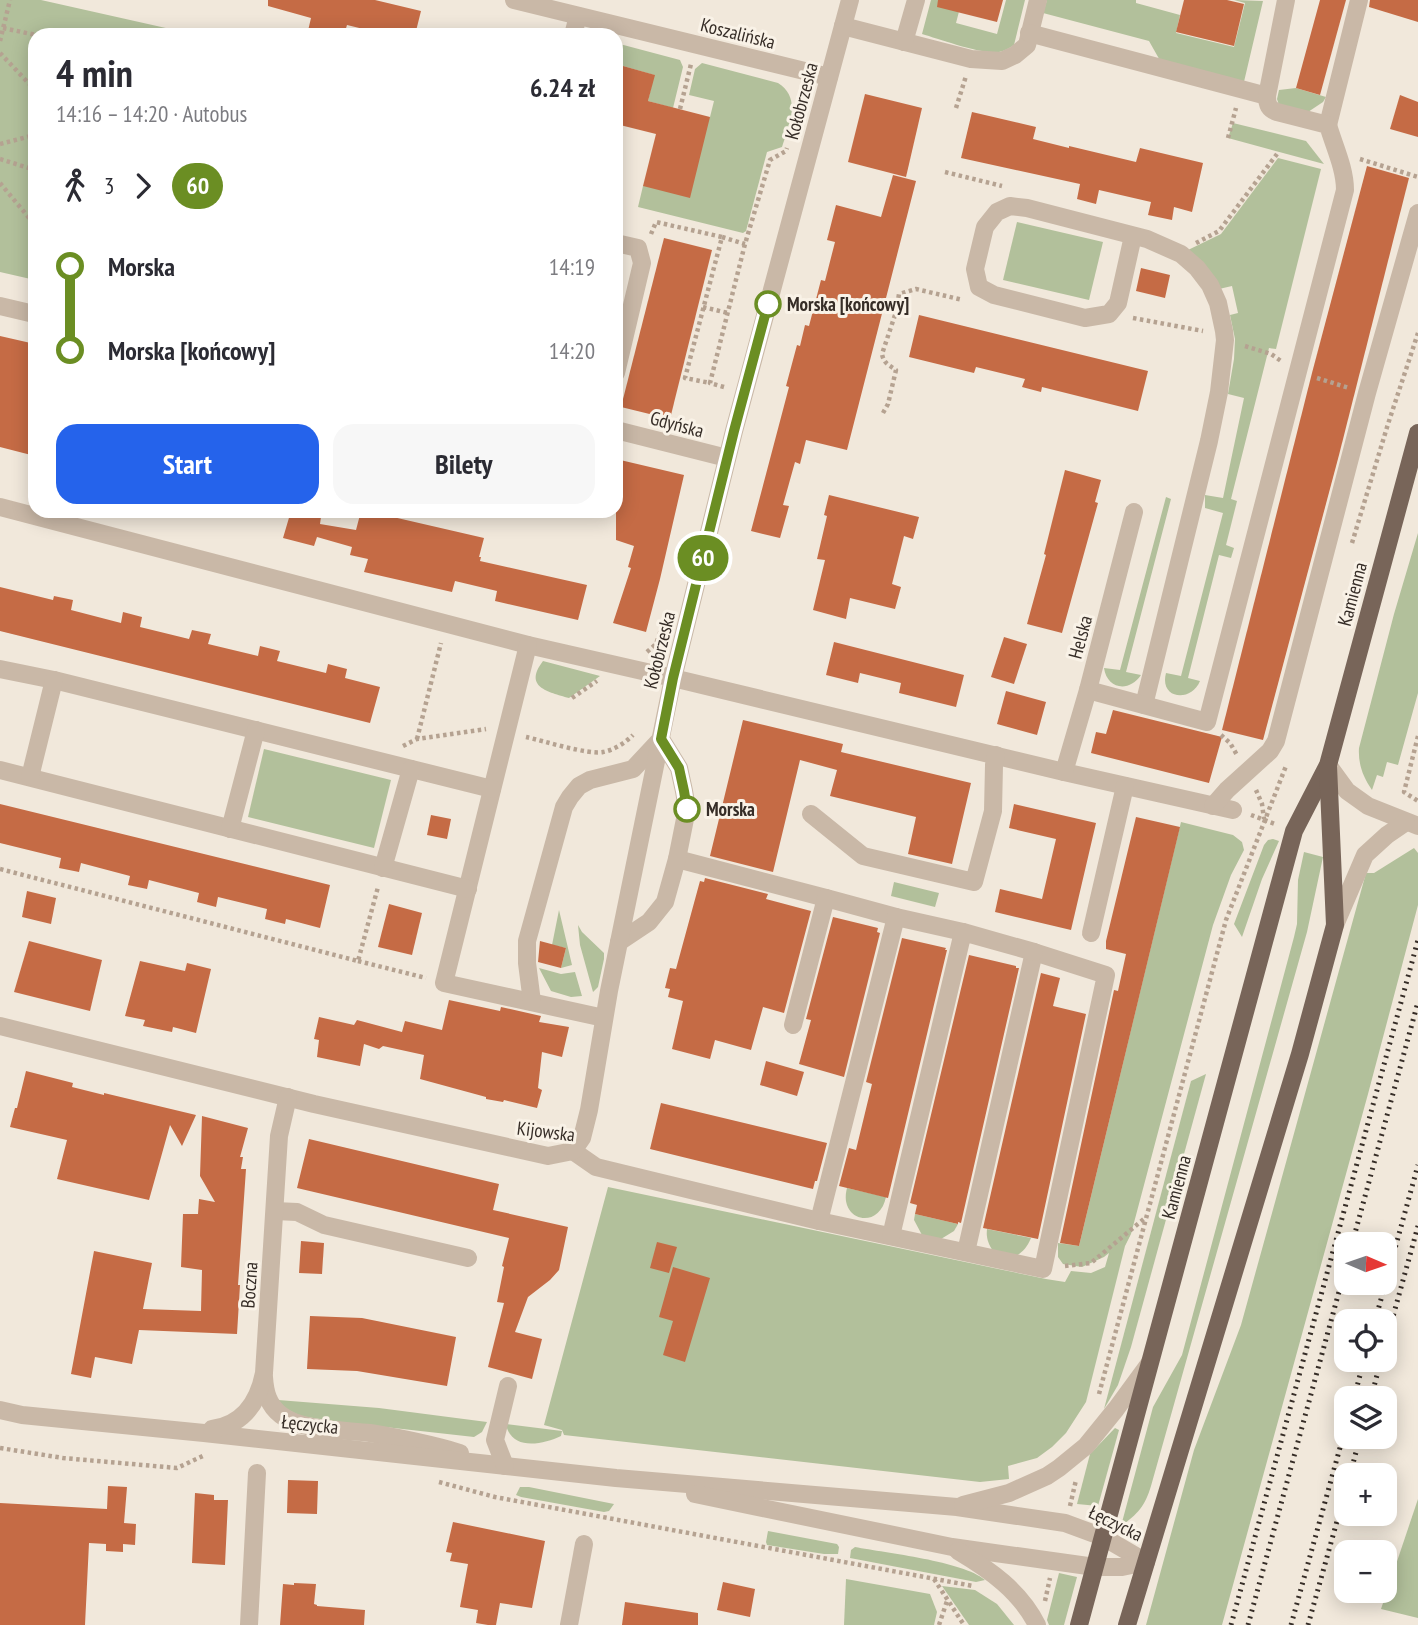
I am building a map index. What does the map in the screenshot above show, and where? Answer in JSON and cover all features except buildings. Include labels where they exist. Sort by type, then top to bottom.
[{"type":"main road","name":"Kamienna","points":[[1079,1625],[1294,831],[1328,765],[1418,433]]},
{"type":"main road","name":"Kamienna","points":[[1127,1625],[1297,1066],[1335,926],[1328,765]]},
{"type":"street","name":"Koszalińska","points":[[514,0],[829,78]]},
{"type":"street","name":"Kołobrzeska","points":[[573,1151],[582,1138],[589,1110],[604,1018],[673,678],[727,458],[850,0]]},
{"type":"street","points":[[904,42],[916,0]]},
{"type":"street","points":[[843,26],[971,59],[1002,61],[1027,45],[1038,0]]},
{"type":"street","points":[[1286,0],[1267,96],[1268,104],[1271,110],[1328,125]]},
{"type":"street","points":[[1088,690],[1207,722],[1345,190],[1345,176],[1328,125],[1359,0]]},
{"type":"street","points":[[575,28],[578,16]]},
{"type":"street","points":[[1029,33],[1267,96]]},
{"type":"street","points":[[1133,236],[1118,303],[1109,313],[1085,318],[994,295],[979,287],[975,269],[985,227],[997,212],[1010,206],[1027,208],[1147,239],[1181,254],[1197,268],[1219,303],[1224,331],[1223,360],[1209,441],[1144,705]]},
{"type":"street","points":[[1213,806],[1270,751],[1276,741],[1367,393],[1418,213]]},
{"type":"street","points":[[623,245],[638,248],[642,263],[623,343]]},
{"type":"street","points":[[0,306],[28,313]]},
{"type":"street","name":"Gdyńska","points":[[623,432],[727,458]]},
{"type":"street","points":[[0,507],[28,511]]},
{"type":"street","name":"Helska","points":[[1064,772],[1134,512]]},
{"type":"street","points":[[76,519],[528,645],[1233,810]]},
{"type":"street","points":[[528,645],[444,983],[604,1018]]},
{"type":"street","points":[[0,668],[492,789]]},
{"type":"street","points":[[30,777],[54,680]]},
{"type":"street","points":[[230,829],[256,730]]},
{"type":"street","points":[[532,1002],[527,942],[565,807],[579,786],[590,780],[633,769],[661,739],[679,768],[687,809],[677,859],[665,902],[649,922],[620,942]]},
{"type":"street","points":[[811,814],[863,856],[974,882],[993,811],[996,755]]},
{"type":"street","points":[[1328,765],[1347,791],[1367,806],[1412,824]]},
{"type":"street","points":[[383,868],[411,769]]},
{"type":"street","points":[[0,770],[468,889]]},
{"type":"street","points":[[1091,933],[1125,786]]},
{"type":"street","points":[[1335,926],[1365,855],[1387,835],[1412,824]]},
{"type":"street","points":[[677,859],[963,932],[1106,975],[1043,1269]]},
{"type":"street","points":[[793,1026],[826,898]]},
{"type":"street","points":[[819,1221],[896,916]]},
{"type":"street","points":[[891,1236],[963,932]]},
{"type":"street","points":[[966,1252],[1034,952]]},
{"type":"street","name":"Kijowska","points":[[0,1026],[288,1097],[548,1156],[573,1151],[596,1167],[819,1221],[1043,1269]]},
{"type":"street","name":"Boczna","points":[[253,1405],[264,1373],[279,1136],[288,1097]]},
{"type":"street","points":[[275,1210],[297,1212],[324,1224],[468,1258]]},
{"type":"street","points":[[957,1507],[1009,1493],[1047,1476],[1086,1446],[1152,1359]]},
{"type":"street","points":[[264,1373],[268,1401],[289,1420],[321,1428],[425,1443],[505,1466]]},
{"type":"street","points":[[505,1466],[495,1440],[508,1386]]},
{"type":"street","points":[[191,1432],[233,1423],[253,1405]]},
{"type":"street","points":[[253,1405],[255,1426],[260,1433],[274,1441]]},
{"type":"street","name":"Łęczycka","points":[[0,1410],[22,1415],[616,1478],[957,1507],[1065,1523],[1103,1537],[1146,1562]]},
{"type":"street","points":[[249,1625],[257,1473]]},
{"type":"street","name":"Łęczycka","points":[[616,1478],[952,1547],[1095,1567],[1122,1567],[1146,1562]]},
{"type":"street","points":[[569,1625],[584,1544]]},
{"type":"street","points":[[952,1547],[1003,1582],[1031,1613],[1040,1619]]},
{"type":"path","points":[[0,41],[10,0]]},
{"type":"path","points":[[3,27],[28,33]]},
{"type":"path","points":[[0,53],[28,83]]},
{"type":"path","points":[[680,109],[693,56]]},
{"type":"path","points":[[957,108],[971,59]]},
{"type":"path","points":[[0,144],[28,137]]},
{"type":"path","points":[[710,383],[745,244],[770,160],[786,151],[789,145]]},
{"type":"path","points":[[1181,254],[1188,247],[1219,231],[1277,154]]},
{"type":"path","points":[[1355,158],[1418,177]]},
{"type":"path","points":[[0,159],[28,168]]},
{"type":"path","points":[[0,183],[28,217]]},
{"type":"path","points":[[640,231],[652,234],[656,222],[745,244]]},
{"type":"path","points":[[721,398],[724,387],[685,378],[722,237]]},
{"type":"path","points":[[883,413],[888,404],[896,370],[887,365],[882,354],[896,313],[899,294],[916,289],[971,302],[979,287]]},
{"type":"path","points":[[703,307],[727,313]]},
{"type":"path","points":[[416,739],[443,635]]},
{"type":"path","points":[[572,698],[600,680]]},
{"type":"path","points":[[1099,1394],[1226,920],[1264,820],[1262,804],[1248,770],[1230,743],[1207,722]]},
{"type":"path","points":[[373,760],[416,739],[483,729],[594,753],[606,752],[625,743],[636,732]]},
{"type":"path","points":[[1418,736],[1404,792],[1418,801]]},
{"type":"path","points":[[358,961],[383,868]]},
{"type":"path","points":[[0,869],[444,983]]},
{"type":"path","points":[[1043,1269],[1091,1263],[1145,1218]]},
{"type":"path","points":[[1065,1523],[1086,1446]]},
{"type":"path","points":[[0,1448],[64,1458],[177,1468],[204,1455],[217,1457]]},
{"type":"path","points":[[437,1481],[495,1497],[979,1587]]},
{"type":"path","points":[[1040,1619],[1054,1562]]},
{"type":"path","points":[[933,1578],[964,1625]]},
{"type":"path","points":[[939,1625],[948,1600]]},
{"type":"green space","points":[[0,0],[41,0],[166,28],[28,28],[28,278],[0,272]]},
{"type":"green space","points":[[931,0],[962,0],[956,23],[997,34],[1006,0],[1025,0],[1014,45],[1003,51],[992,52],[922,34]]},
{"type":"green space","points":[[1047,0],[1136,0],[1136,3],[1180,15],[1176,33],[1234,47],[1245,3],[1234,0],[1263,1],[1243,86],[1162,64],[1149,41],[1043,13]]},
{"type":"green space","points":[[623,45],[680,60],[683,67],[673,108],[648,101],[654,75],[623,66]]},
{"type":"green space","points":[[702,63],[778,83],[790,96],[792,104],[782,147],[767,152],[746,231],[743,233],[638,207],[643,186],[710,117],[714,101],[689,95],[695,69]]},
{"type":"green space","points":[[1296,88],[1326,97],[1308,112],[1280,108],[1277,99],[1279,90]]},
{"type":"green space","points":[[1233,123],[1306,141],[1324,164],[1228,138]]},
{"type":"green space","points":[[1278,158],[1321,169],[1276,349],[1269,348],[1231,499],[1237,501],[1226,545],[1234,548],[1231,558],[1219,555],[1188,678],[1200,681],[1190,693],[1177,695],[1167,688],[1166,673],[1181,676],[1223,513],[1205,508],[1205,495],[1223,498],[1244,398],[1228,394],[1235,339],[1230,315],[1238,313],[1232,286],[1219,289],[1188,250],[1221,234]]},
{"type":"green space","points":[[1017,222],[1103,242],[1089,300],[1003,280]]},
{"type":"green space","points":[[1166,497],[1171,499],[1126,672],[1141,675],[1131,684],[1119,686],[1109,680],[1104,668],[1120,670]]},
{"type":"green space","points":[[1418,533],[1418,693],[1398,765],[1387,762],[1383,777],[1377,775],[1372,790],[1362,770],[1359,748]]},
{"type":"green space","points":[[543,661],[600,676],[569,698],[546,691],[537,683],[536,677]]},
{"type":"green space","points":[[264,749],[391,780],[374,848],[248,817]]},
{"type":"green space","points":[[1181,822],[1233,835],[1242,842],[1244,850],[1231,875],[1213,925],[1131,1234],[1125,1246],[1086,1402],[1066,1433],[1052,1447],[1037,1458],[1008,1466],[1009,1479],[980,1482],[564,1435],[562,1430],[544,1425],[608,1187],[1046,1279],[1065,1282],[1071,1271],[1091,1273],[1105,1267],[1109,1253],[1082,1267],[1063,1264],[1058,1257],[1058,1243],[1079,1246]]},
{"type":"green space","points":[[1273,839],[1279,841],[1262,879],[1242,937],[1234,924],[1264,845]]},
{"type":"green space","points":[[1414,848],[1418,853],[1418,905],[1222,1625],[1146,1625],[1194,1450],[1241,1325],[1366,873],[1374,873]]},
{"type":"green space","points":[[1304,852],[1323,857],[1307,932],[1151,1486],[1140,1509],[1121,1526],[1153,1407],[1182,1355],[1294,937],[1298,880]]},
{"type":"green space","points":[[894,882],[939,893],[935,907],[891,896]]},
{"type":"green space","points":[[559,910],[572,965],[561,968],[566,948],[552,945]]},
{"type":"green space","points":[[578,925],[604,953],[598,987],[593,992],[580,945]]},
{"type":"green space","points":[[539,968],[561,974],[575,972],[582,996],[571,997],[551,991]]},
{"type":"green space","points":[[1206,1074],[1131,1347],[1118,1385],[1104,1409],[1191,1081]]},
{"type":"green space","points":[[847,1188],[886,1197],[882,1208],[876,1215],[860,1218],[848,1208]]},
{"type":"green space","points":[[915,1214],[958,1224],[954,1231],[941,1239],[922,1235],[914,1220]]},
{"type":"green space","points":[[987,1229],[1031,1238],[1016,1256],[993,1251]]},
{"type":"green space","points":[[278,1400],[379,1408],[487,1422],[482,1432],[474,1437],[300,1416],[285,1408]]},
{"type":"green space","points":[[506,1424],[562,1431],[561,1436],[553,1439],[528,1443],[514,1439]]},
{"type":"green space","points":[[1115,1428],[1119,1430],[1098,1506],[1077,1504],[1090,1454]]},
{"type":"green space","points":[[520,1487],[614,1504],[609,1511],[604,1512],[521,1497],[516,1495]]},
{"type":"green space","points":[[1418,1499],[1418,1618],[1381,1609],[1383,1603],[1397,1603],[1397,1561]]},
{"type":"green space","points":[[768,1531],[837,1544],[838,1554],[767,1545]]},
{"type":"green space","points":[[855,1547],[942,1563],[974,1573],[985,1580],[976,1582],[850,1558],[851,1550]]},
{"type":"green space","points":[[1059,1573],[1077,1577],[1064,1625],[1049,1625],[1047,1620]]},
{"type":"green space","points":[[846,1579],[930,1594],[937,1612],[934,1625],[844,1625]]},
{"type":"green space","points":[[942,1586],[975,1590],[997,1604],[1014,1625],[969,1625]]},
{"type":"railway","points":[[1231,1625],[1418,940]]},
{"type":"railway","points":[[1355,1232],[1418,1002]]},
{"type":"railway","points":[[1378,1309],[1418,1165]]},
{"type":"railway","points":[[1395,1309],[1418,1226]]},
{"type":"railway","points":[[1248,1625],[1338,1295]]},
{"type":"railway","points":[[1357,1386],[1361,1372]]},
{"type":"railway","points":[[1374,1386],[1378,1372]]},
{"type":"railway","points":[[1291,1625],[1340,1449]]},
{"type":"railway","points":[[1353,1463],[1357,1449]]},
{"type":"railway","points":[[1308,1625],[1336,1526]]},
{"type":"bus line","name":"60","points":[[687,809],[679,768],[661,739],[673,678],[768,304]]},
{"type":"place","name":"Morska [końcowy]","points":[[768,304]]},
{"type":"place","name":"Morska","points":[[687,809]]}]
